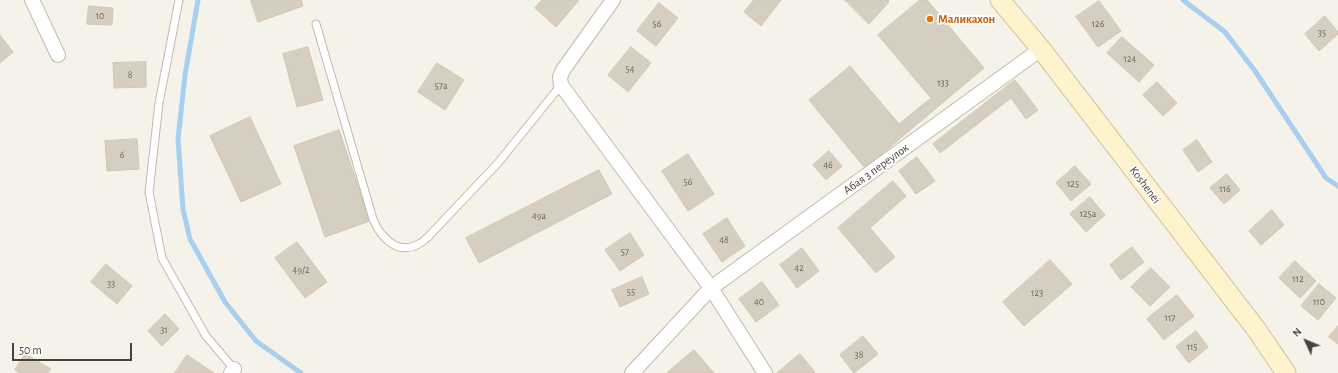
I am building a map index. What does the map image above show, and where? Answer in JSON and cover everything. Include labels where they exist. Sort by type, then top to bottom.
[{"type":"main road","name":"Koshenei","points":[[1000,0],[1041,49],[1256,329],[1286,373]]},
{"type":"street","points":[[32,0],[58,55]]},
{"type":"street","points":[[613,0],[563,70],[560,77],[561,85],[710,288],[765,373]]},
{"type":"street","name":"Абая 3 переулок","points":[[632,373],[710,288],[1041,49]]},
{"type":"lane","points":[[179,0],[159,103],[149,192],[162,258],[206,336],[232,371]]},
{"type":"lane","points":[[316,24],[377,230],[393,245],[405,248],[416,245],[428,237],[498,163],[561,85]]},
{"type":"building","points":[[251,0],[301,0],[303,6],[258,22]]},
{"type":"building","points":[[542,0],[579,0],[556,27],[535,8]]},
{"type":"building","points":[[754,0],[781,0],[761,26],[744,12]]},
{"type":"building","points":[[845,0],[888,0],[889,2],[869,24]]},
{"type":"building","points":[[920,0],[927,0],[984,68],[865,168],[809,100],[850,66],[899,124],[931,98],[878,35]]},
{"type":"building","points":[[1099,1],[1121,31],[1098,47],[1076,17]]},
{"type":"building","points":[[659,3],[678,18],[656,46],[637,31]]},
{"type":"building","points":[[89,6],[113,8],[112,25],[87,24]]},
{"type":"building","points":[[1325,16],[1338,34],[1319,51],[1305,34]]},
{"type":"building","points":[[0,35],[13,52],[0,63]]},
{"type":"building","points":[[1122,37],[1154,65],[1139,82],[1107,53]]},
{"type":"building","points":[[308,47],[323,100],[297,107],[283,54]]},
{"type":"building","points":[[631,47],[651,63],[628,92],[608,75]]},
{"type":"building","points":[[146,62],[146,87],[114,88],[113,63]]},
{"type":"building","points":[[437,63],[464,80],[445,110],[418,92]]},
{"type":"building","points":[[1015,80],[1038,110],[1026,119],[1011,98],[940,153],[933,144]]},
{"type":"building","points":[[1157,82],[1177,103],[1163,116],[1143,95]]},
{"type":"building","points":[[250,117],[281,184],[241,202],[210,136]]},
{"type":"building","points":[[339,130],[370,221],[325,237],[294,146]]},
{"type":"building","points":[[137,139],[139,169],[107,171],[105,141]]},
{"type":"building","points":[[1197,140],[1212,162],[1198,172],[1183,150]]},
{"type":"building","points":[[829,151],[842,166],[826,180],[813,165]]},
{"type":"building","points":[[688,154],[714,194],[688,211],[662,171]]},
{"type":"building","points":[[917,157],[935,181],[916,194],[899,171]]},
{"type":"building","points":[[1075,166],[1091,184],[1071,201],[1056,183]]},
{"type":"building","points":[[599,170],[612,194],[479,263],[466,238]]},
{"type":"building","points":[[1227,174],[1240,190],[1224,204],[1210,188]]},
{"type":"building","points":[[893,181],[906,196],[870,228],[895,257],[876,273],[838,228]]},
{"type":"building","points":[[1090,197],[1105,215],[1086,232],[1070,214]]},
{"type":"building","points":[[1272,210],[1284,225],[1261,245],[1249,231]]},
{"type":"building","points":[[727,218],[745,246],[722,262],[703,234]]},
{"type":"building","points":[[630,233],[644,255],[620,271],[605,250]]},
{"type":"building","points":[[297,242],[327,282],[305,298],[275,258]]},
{"type":"building","points":[[1132,247],[1144,262],[1121,280],[1110,265]]},
{"type":"building","points":[[802,248],[819,271],[797,288],[780,265]]},
{"type":"building","points":[[1050,260],[1072,284],[1024,326],[1003,302]]},
{"type":"building","points":[[1295,261],[1316,281],[1300,298],[1279,278]]},
{"type":"building","points":[[106,264],[132,286],[117,304],[91,282]]},
{"type":"building","points":[[1151,268],[1170,287],[1150,306],[1131,287]]},
{"type":"building","points":[[642,277],[649,294],[620,307],[612,290]]},
{"type":"building","points":[[762,282],[779,305],[756,322],[739,299]]},
{"type":"building","points":[[1319,284],[1336,298],[1318,320],[1301,306]]},
{"type":"building","points":[[1177,295],[1194,316],[1164,340],[1147,319]]},
{"type":"building","points":[[165,314],[179,329],[162,346],[148,331]]},
{"type":"building","points":[[1338,326],[1338,344],[1329,337]]},
{"type":"building","points":[[1196,331],[1208,347],[1189,363],[1176,347]]},
{"type":"building","points":[[863,336],[878,354],[854,373],[840,355]]},
{"type":"building","points":[[694,350],[714,373],[667,373]]},
{"type":"building","points":[[25,354],[51,369],[48,373],[20,373],[15,370]]},
{"type":"building","points":[[800,354],[815,372],[814,373],[777,373]]},
{"type":"building","points":[[187,355],[214,373],[175,373]]},
{"type":"waterway","points":[[198,0],[185,75],[178,139],[183,209],[190,239],[225,302],[256,341],[301,373]]},
{"type":"waterway","points":[[1183,0],[1225,32],[1255,71],[1326,178],[1338,186]]},
{"type":"place","name":"Маликахон","points":[[930,19]]}]
